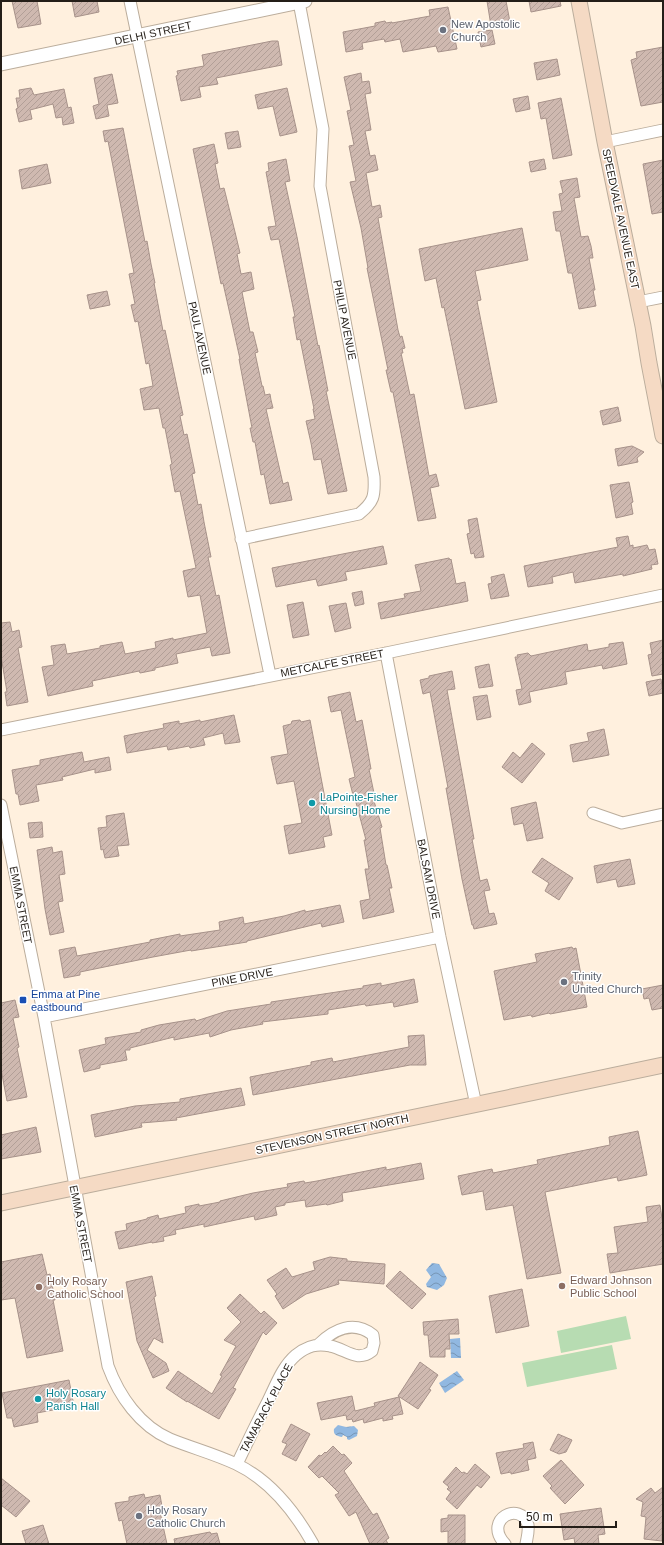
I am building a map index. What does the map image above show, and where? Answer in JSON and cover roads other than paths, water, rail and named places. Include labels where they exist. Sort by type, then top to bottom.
[{"type":"main road","name":"SPEEDVALE AVENUE EAST","points":[[579,1],[605,142],[638,302],[663,436]]},
{"type":"main road","name":"STEVENSON STREET NORTH","points":[[1,1203],[663,1065]]},
{"type":"street","name":"PAUL AVENUE","points":[[130,1],[270,675]]},
{"type":"street","name":"DELHI STREET","points":[[1,64],[302,2]]},
{"type":"street","name":"PHILIP AVENUE","points":[[241,539],[359,514],[368,506],[375,493],[374,477],[320,186],[323,129],[302,2]]},
{"type":"street","points":[[605,142],[663,130]]},
{"type":"street","points":[[638,302],[663,296]]},
{"type":"street","name":"METCALFE STREET","points":[[1,730],[386,653],[663,594]]},
{"type":"street","name":"BALSAM DRIVE","points":[[386,653],[440,937],[476,1105]]},
{"type":"street","name":"EMMA STREET","points":[[1,805],[44,1017],[74,1188],[108,1366],[114,1383],[133,1411],[154,1429],[168,1438],[237,1464],[261,1479],[282,1499],[299,1520],[313,1544]]},
{"type":"street","points":[[593,813],[622,823],[663,814]]},
{"type":"street","name":"PINE DRIVE","points":[[44,1017],[440,937]]},
{"type":"street","name":"TAMARACK PLACE","points":[[237,1464],[285,1368],[297,1354],[311,1346],[319,1344]]},
{"type":"street","points":[[505,1544],[499,1535],[498,1527],[502,1518],[510,1513],[522,1516],[528,1525],[526,1544]]},
{"type":"water","points":[[432,1263],[439,1264],[447,1278],[444,1285],[437,1290],[427,1287],[426,1284],[431,1277],[426,1270]]},
{"type":"water","points":[[460,1338],[461,1358],[451,1358],[450,1339]]},
{"type":"water","points":[[457,1371],[464,1380],[445,1393],[439,1383]]},
{"type":"water","points":[[338,1425],[346,1427],[354,1426],[358,1430],[357,1436],[349,1440],[343,1435],[342,1437],[337,1436],[334,1433],[334,1429]]},
{"type":"place","name":"New Apostolic Church","points":[[443,30]]},
{"type":"place","name":"LaPointe-Fisher Nursing Home","points":[[312,803]]},
{"type":"place","name":"Trinity United Church","points":[[564,982]]},
{"type":"place","name":"Emma at Pine eastbound","points":[[23,1000]]},
{"type":"place","name":"Edward Johnson Public School","points":[[562,1286]]},
{"type":"place","name":"Holy Rosary Catholic School","points":[[39,1287]]},
{"type":"place","name":"Holy Rosary Parish Hall","points":[[38,1399]]},
{"type":"place","name":"Holy Rosary Catholic Church","points":[[139,1516]]}]
